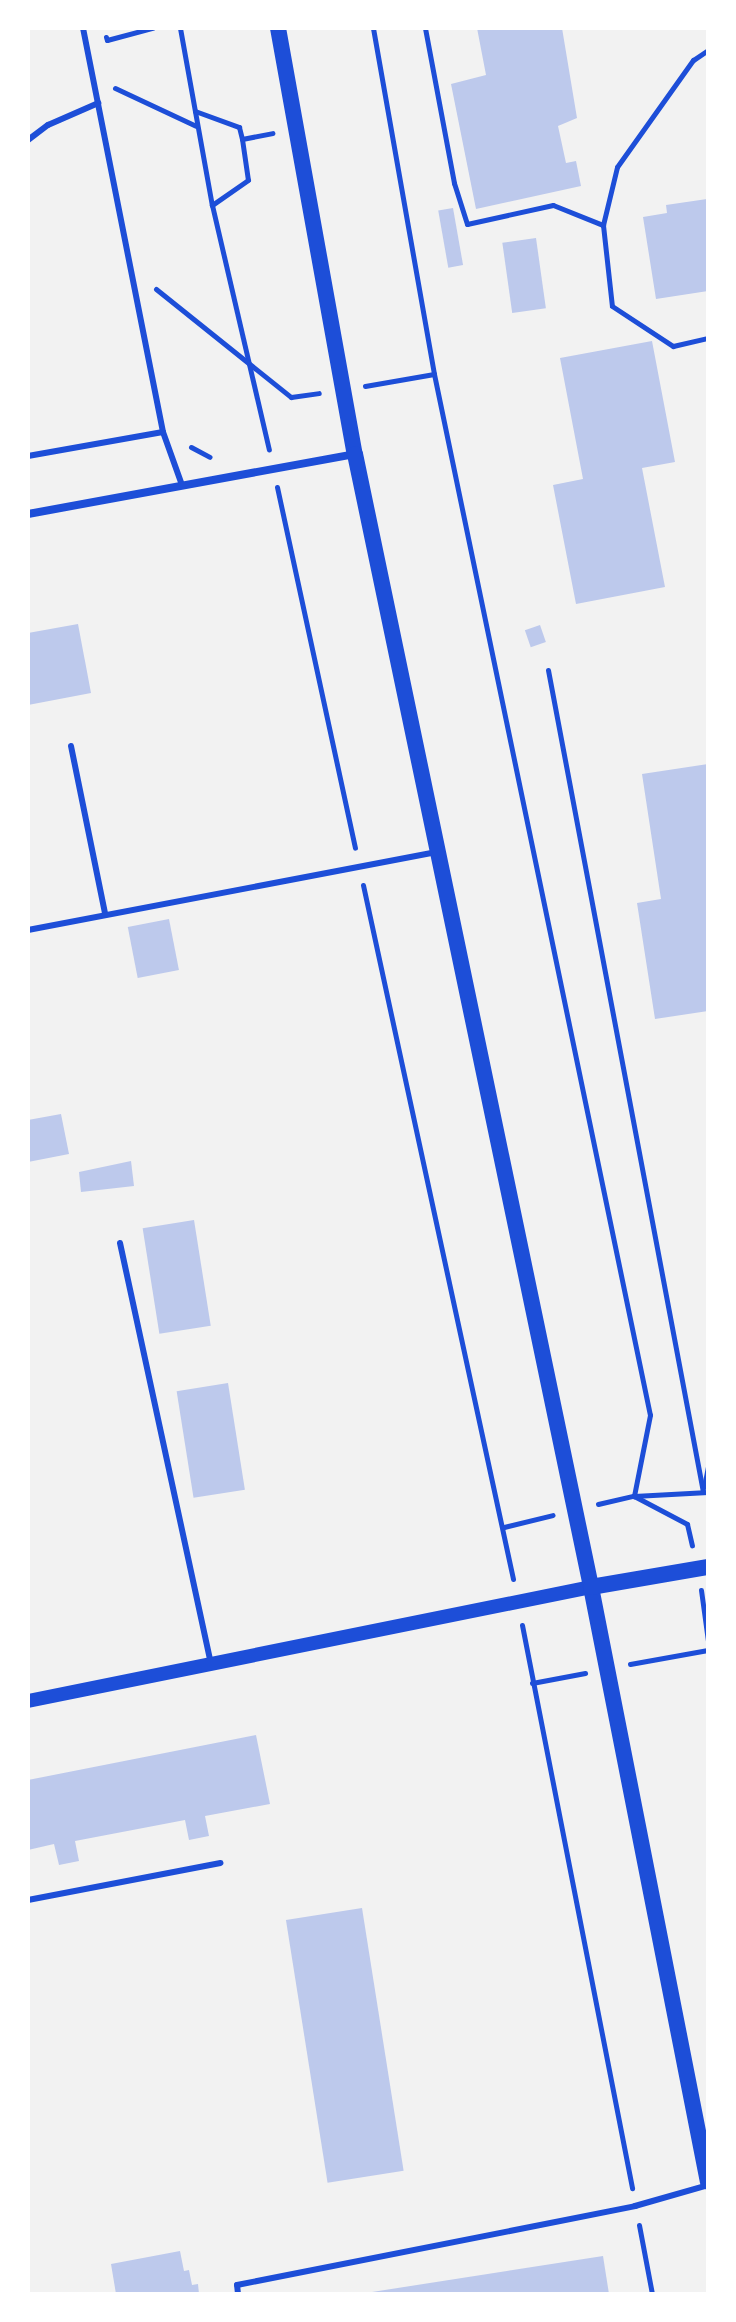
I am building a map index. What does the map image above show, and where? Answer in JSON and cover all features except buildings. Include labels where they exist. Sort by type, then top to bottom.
[{"type":"main road","points":[[278,28],[355,454],[591,1587],[708,2183]]},
{"type":"main road","points":[[591,1587],[703,1568]]},
{"type":"street","points":[[28,514],[355,454]]},
{"type":"street","points":[[28,1701],[591,1587]]},
{"type":"lane","points":[[83,28],[163,432],[182,485]]},
{"type":"lane","points":[[28,140],[48,125],[98,103]]},
{"type":"lane","points":[[28,456],[163,432]]},
{"type":"lane","points":[[71,746],[105,913]]},
{"type":"lane","points":[[28,930],[437,852]]},
{"type":"lane","points":[[120,1243],[211,1664]]},
{"type":"lane","points":[[28,1900],[220,1863]]},
{"type":"lane","points":[[238,2294],[237,2285],[635,2206],[708,2183]]},
{"type":"path","points":[[105,28],[109,52]]},
{"type":"path","points":[[107,40],[152,28]]},
{"type":"path","points":[[180,28],[212,205],[270,451],[517,1602],[652,2294]]},
{"type":"path","points":[[373,28],[434,374],[650,1415],[634,1496]]},
{"type":"path","points":[[425,28],[454,183],[467,224],[553,205],[603,225]]},
{"type":"path","points":[[708,50],[693,60],[617,167],[603,225],[612,306],[673,346],[708,338]]},
{"type":"path","points":[[113,76],[118,104]]},
{"type":"path","points":[[115,88],[197,127]]},
{"type":"path","points":[[194,110],[239,127],[248,180],[212,205]]},
{"type":"path","points":[[153,275],[159,306]]},
{"type":"path","points":[[157,291],[247,359],[291,397],[434,374]]},
{"type":"path","points":[[184,441],[199,454],[220,460]]},
{"type":"path","points":[[257,453],[270,451]]},
{"type":"path","points":[[548,670],[706,1492]]},
{"type":"path","points":[[706,1492],[708,1466]]},
{"type":"path","points":[[634,1496],[706,1492]]},
{"type":"path","points":[[634,1496],[687,1524],[703,1568],[708,1641]]}]
